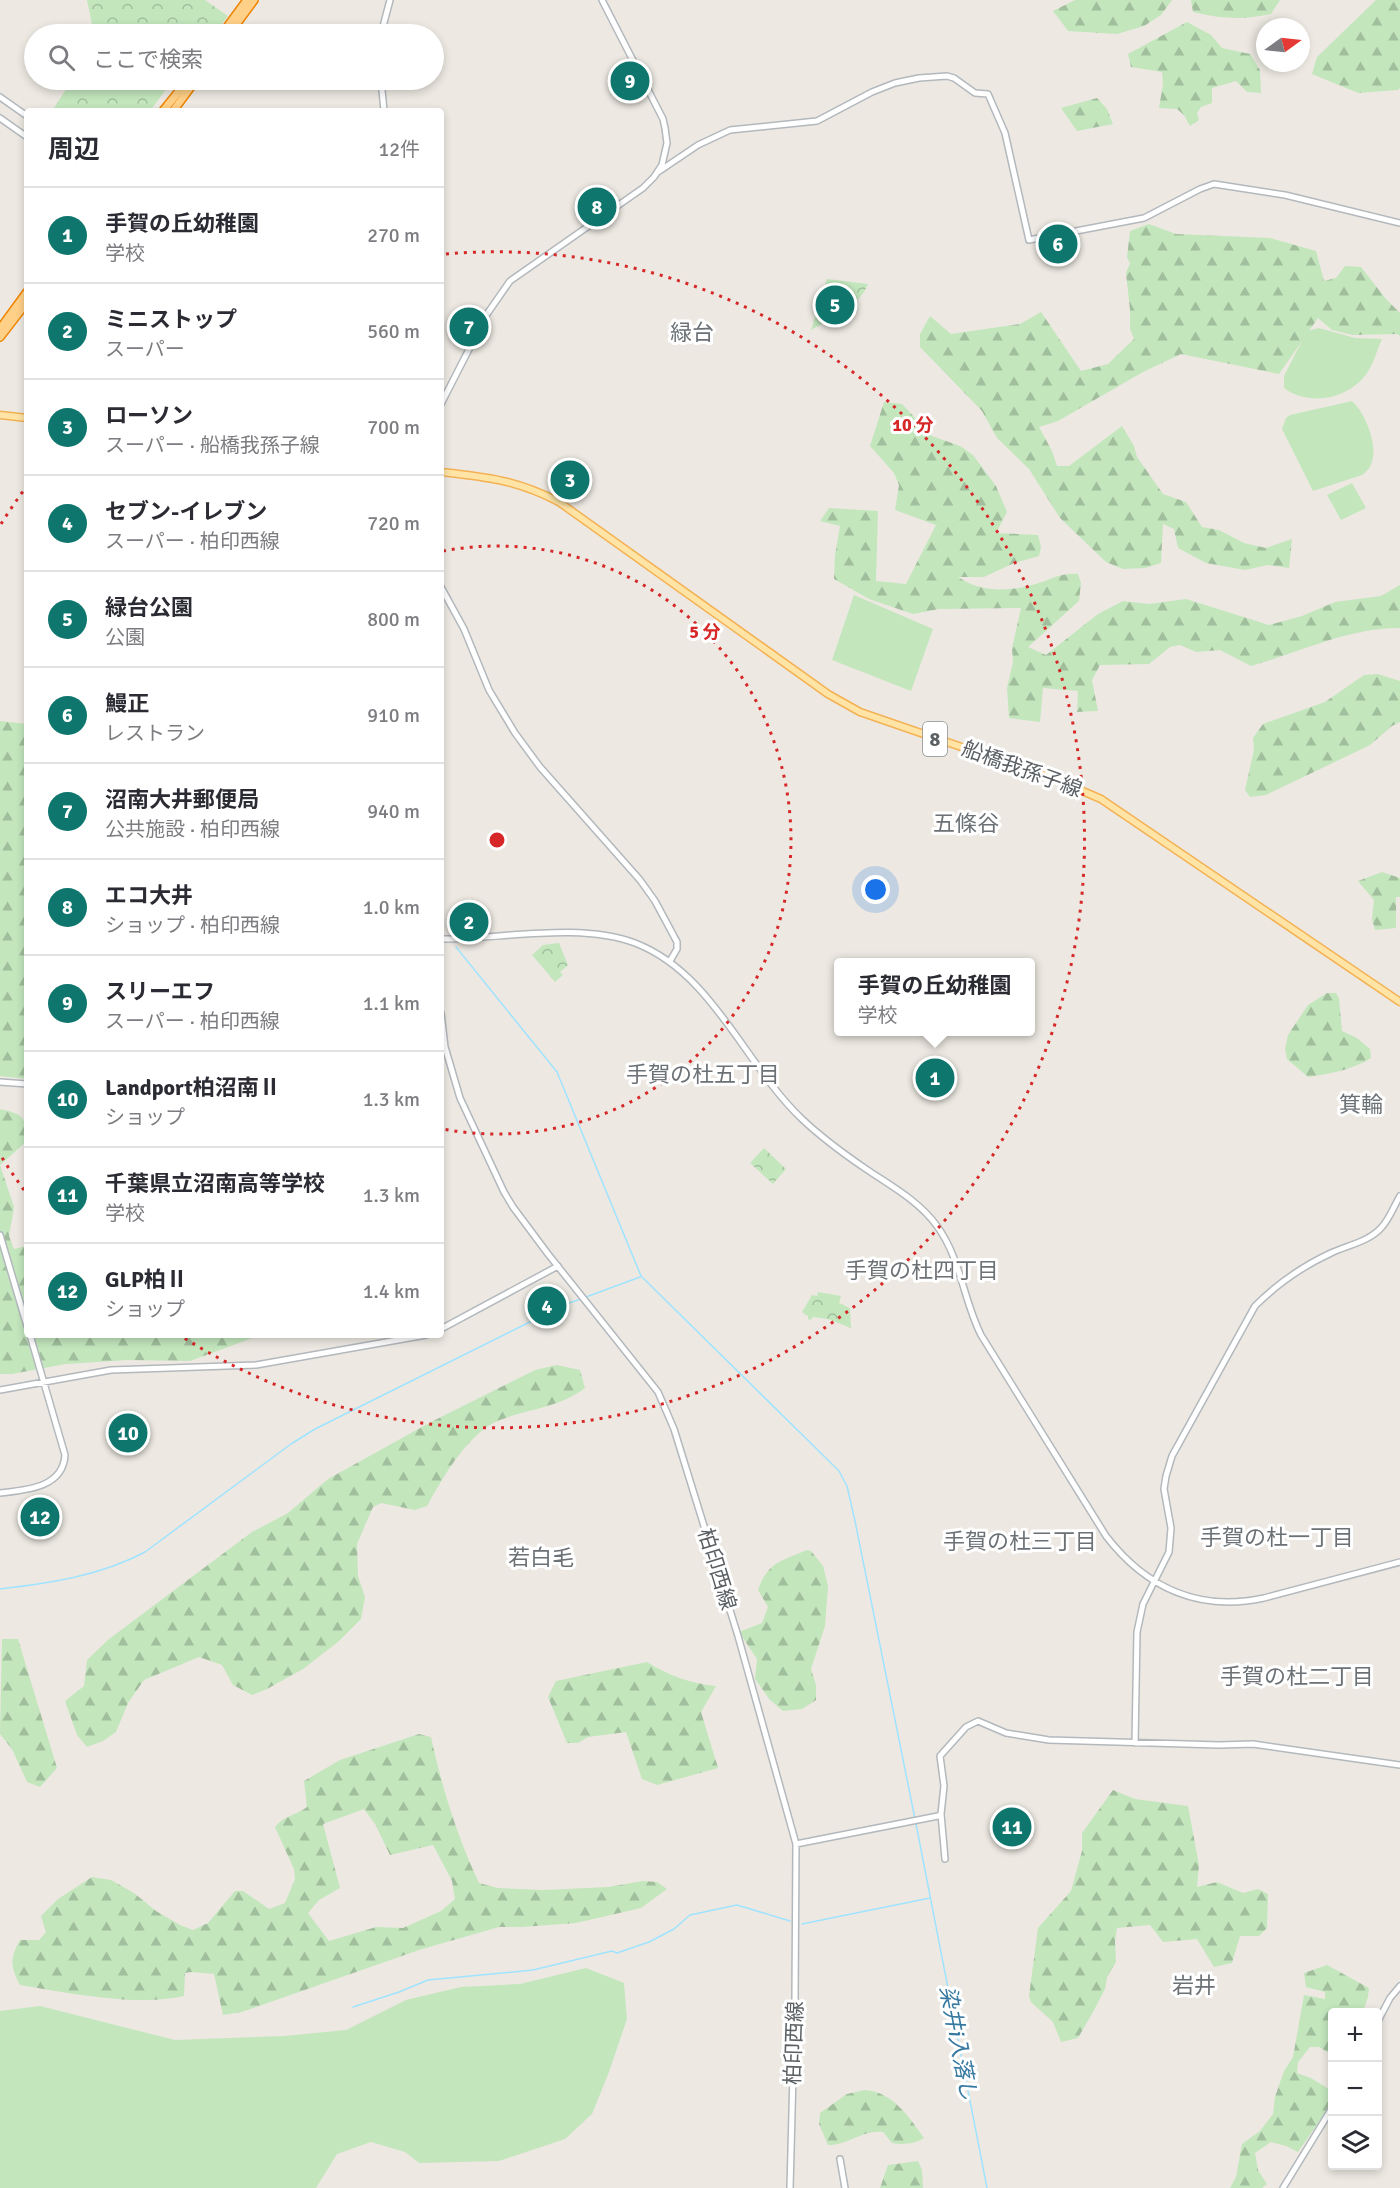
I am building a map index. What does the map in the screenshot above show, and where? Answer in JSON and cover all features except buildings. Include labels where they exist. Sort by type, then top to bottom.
[{"type":"highway","points":[[229,24],[247,0]]},
{"type":"highway","points":[[236,24],[254,0]]},
{"type":"highway","points":[[165,108],[180,90]]},
{"type":"highway","points":[[175,108],[189,90]]},
{"type":"highway","points":[[0,329],[24,296]]},
{"type":"highway","points":[[0,338],[24,306]]},
{"type":"main road","points":[[0,415],[24,418]]},
{"type":"main road","name":"船橋我孫子線","points":[[444,472],[510,482],[525,486],[559,502],[828,694],[860,712],[1067,783],[1101,799],[1400,1002]]},
{"type":"street","points":[[384,24],[390,0]]},
{"type":"street","points":[[602,0],[663,119],[667,143],[658,172]]},
{"type":"street","points":[[444,398],[486,314],[510,281],[643,188],[658,172],[699,145],[730,130],[817,121],[872,92],[895,83],[919,78],[947,76],[954,78],[975,93],[988,94],[1005,133],[1029,240],[1144,218],[1214,184],[1285,195],[1400,223]]},
{"type":"street","points":[[382,90],[384,108]]},
{"type":"street","points":[[0,97],[24,114]]},
{"type":"street","points":[[0,118],[24,135]]},
{"type":"street","points":[[444,592],[464,628],[489,690],[515,733],[540,767],[630,868],[655,901],[677,942],[677,949],[670,961]]},
{"type":"street","points":[[444,939],[548,934],[603,935],[638,944],[670,961],[706,996],[771,1084],[800,1117],[833,1146],[910,1199],[930,1218],[954,1256],[973,1319],[1001,1368],[1106,1536],[1128,1563],[1154,1582],[1194,1598],[1242,1602],[1400,1562]]},
{"type":"street","name":"柏印西線","points":[[444,1034],[448,1061],[466,1113],[513,1207],[652,1384],[668,1411],[738,1636],[796,1844],[790,2188]]},
{"type":"street","points":[[0,1082],[24,1084]]},
{"type":"street","points":[[1135,1743],[1137,1632],[1143,1604],[1165,1563],[1171,1541],[1164,1490],[1169,1464],[1255,1306],[1268,1293],[1302,1268],[1373,1235],[1383,1227],[1400,1196]]},
{"type":"street","points":[[0,1235],[24,1316]]},
{"type":"street","points":[[444,1327],[558,1266]]},
{"type":"street","points":[[0,1493],[29,1489],[47,1483],[62,1470],[65,1455],[31,1338]]},
{"type":"street","points":[[0,1390],[111,1370],[256,1365],[409,1338]]},
{"type":"street","points":[[945,1859],[941,1814],[944,1786],[940,1756],[973,1722],[984,1723],[1006,1733],[1049,1740],[1252,1744],[1400,1765]]},
{"type":"street","points":[[796,1844],[941,1814]]},
{"type":"street","points":[[1382,2012],[1400,1986]]},
{"type":"street","points":[[1283,2188],[1328,2115]]},
{"type":"street","points":[[840,2159],[846,2188]]},
{"type":"green space","points":[[87,0],[205,0],[228,16],[222,24],[92,24]]},
{"type":"green space","points":[[1075,0],[1172,0],[1161,15],[1144,26],[1117,34],[1068,31],[1053,11]]},
{"type":"green space","points":[[1191,0],[1280,0],[1271,14],[1232,18],[1193,12]]},
{"type":"green space","points":[[1376,0],[1400,0],[1400,88],[1358,93],[1312,74],[1317,57]]},
{"type":"green space","points":[[1187,22],[1211,35],[1222,48],[1250,54],[1256,64],[1256,72],[1260,72],[1261,93],[1247,92],[1236,81],[1212,88],[1212,103],[1201,107],[1197,113],[1199,120],[1190,126],[1184,115],[1177,109],[1159,108],[1163,84],[1162,72],[1131,67],[1128,54]]},
{"type":"green space","points":[[66,90],[166,90],[152,108],[54,108]]},
{"type":"green space","points":[[1097,98],[1107,109],[1113,124],[1077,131],[1061,108]]},
{"type":"green space","points":[[1149,224],[1176,234],[1270,238],[1316,251],[1324,281],[1336,278],[1345,266],[1361,267],[1400,313],[1400,336],[1397,334],[1353,335],[1332,330],[1318,318],[1279,374],[1181,354],[1143,372],[1058,421],[1039,427],[1057,466],[1069,466],[1122,426],[1134,446],[1137,457],[1163,494],[1186,502],[1202,527],[1219,530],[1244,543],[1266,548],[1292,539],[1289,568],[1268,565],[1245,570],[1206,563],[1178,548],[1174,529],[1163,524],[1161,563],[1145,568],[1123,569],[1106,562],[1060,518],[1029,469],[997,438],[982,411],[920,347],[920,334],[930,316],[951,334],[1020,324],[1041,312],[1081,371],[1108,364],[1134,339],[1130,329],[1126,273],[1130,263],[1127,257],[1130,231]]},
{"type":"green space","points":[[827,279],[868,284],[851,306],[811,330]]},
{"type":"green space","points":[[1319,328],[1355,338],[1382,339],[1367,373],[1350,389],[1340,394],[1317,398],[1294,394],[1284,388],[1284,376],[1307,331]]},
{"type":"green space","points":[[1352,401],[1358,407],[1368,426],[1372,438],[1373,459],[1369,468],[1362,475],[1313,491],[1282,429],[1286,418],[1290,415]]},
{"type":"green space","points":[[884,402],[902,404],[932,436],[960,446],[973,455],[996,486],[1007,512],[996,533],[1038,535],[1041,547],[1039,556],[1014,563],[984,577],[958,577],[975,586],[1003,590],[1032,585],[1066,574],[1078,574],[1081,583],[1079,601],[1028,647],[1046,655],[1098,614],[1123,601],[1149,604],[1186,599],[1269,625],[1302,616],[1335,602],[1381,596],[1400,585],[1400,628],[1343,636],[1251,666],[1220,650],[1196,652],[1180,645],[1170,647],[1149,664],[1100,665],[1092,680],[1098,711],[1077,712],[1078,691],[1043,688],[1040,722],[1009,718],[1007,688],[1013,662],[1012,648],[1021,608],[939,609],[913,614],[869,599],[834,579],[840,526],[820,521],[829,508],[878,511],[876,581],[906,584],[936,525],[895,510],[899,485],[894,473],[870,446]]},
{"type":"green space","points":[[1352,483],[1366,508],[1341,520],[1327,495]]},
{"type":"green space","points":[[854,595],[933,629],[911,691],[832,660]]},
{"type":"green space","points":[[1378,674],[1400,681],[1400,722],[1370,745],[1266,795],[1250,797],[1245,790],[1254,750],[1253,738],[1263,724],[1325,702],[1364,675]]},
{"type":"green space","points":[[0,721],[24,724],[24,1079],[0,1076]]},
{"type":"green space","points":[[1382,872],[1400,878],[1400,897],[1396,897],[1396,928],[1375,930],[1372,919],[1374,900],[1358,881]]},
{"type":"green space","points":[[559,943],[568,965],[560,972],[563,975],[555,982],[532,955],[543,945]]},
{"type":"green space","points":[[1327,993],[1336,993],[1339,998],[1342,1031],[1357,1038],[1370,1049],[1371,1058],[1332,1073],[1308,1077],[1287,1059],[1285,1049],[1288,1035],[1308,1005]]},
{"type":"green space","points":[[0,1109],[19,1115],[24,1121],[24,1144],[0,1165]]},
{"type":"green space","points":[[764,1148],[786,1169],[773,1184],[750,1163]]},
{"type":"green space","points":[[0,1165],[14,1207],[9,1236],[14,1249],[24,1247],[24,1338],[253,1338],[190,1361],[128,1360],[66,1364],[0,1374]]},
{"type":"green space","points":[[818,1292],[841,1296],[839,1303],[850,1308],[851,1328],[828,1319],[813,1317],[811,1320],[808,1319],[808,1316],[802,1312],[812,1295],[817,1296]]},
{"type":"green space","points":[[557,1365],[580,1370],[585,1388],[566,1399],[500,1420],[478,1434],[457,1457],[427,1506],[415,1510],[381,1503],[373,1507],[357,1544],[358,1576],[365,1597],[361,1619],[338,1642],[303,1669],[252,1695],[233,1685],[222,1665],[199,1657],[144,1680],[128,1703],[116,1732],[103,1741],[87,1747],[77,1735],[65,1701],[84,1686],[87,1660],[109,1639],[252,1532],[288,1513],[328,1479],[431,1422],[535,1370]]},
{"type":"green space","points":[[807,1550],[811,1551],[823,1566],[828,1586],[825,1626],[811,1669],[816,1685],[816,1700],[802,1709],[783,1711],[770,1700],[755,1679],[757,1659],[739,1632],[762,1623],[768,1607],[758,1590],[766,1573],[783,1560]]},
{"type":"green space","points":[[2,1639],[18,1639],[57,1768],[40,1787],[27,1782],[12,1749],[0,1734]]},
{"type":"green space","points":[[647,1662],[680,1678],[716,1686],[701,1712],[718,1768],[657,1785],[642,1779],[626,1732],[588,1737],[578,1743],[567,1743],[548,1697],[556,1681]]},
{"type":"green space","points":[[419,1734],[431,1737],[451,1812],[479,1883],[498,1888],[543,1890],[608,1887],[643,1881],[657,1882],[667,1889],[641,1908],[576,1923],[499,1927],[419,1950],[242,2012],[223,2015],[214,1974],[185,1973],[184,1996],[166,1999],[103,1998],[20,1985],[12,1962],[20,1940],[39,1940],[46,1932],[41,1916],[58,1899],[92,1877],[111,1880],[134,1893],[156,1911],[193,1930],[208,1923],[235,1891],[243,1891],[269,1909],[285,1903],[295,1879],[294,1869],[275,1827],[307,1807],[304,1781],[340,1760]],"holes":[[[364,1809],[375,1824],[390,1855],[433,1845],[452,1881],[455,1899],[441,1911],[403,1928],[376,1927],[329,1941],[308,1913],[319,1900],[340,1888],[323,1824]]]},
{"type":"green space","points":[[1113,1790],[1135,1799],[1188,1806],[1199,1865],[1197,1887],[1217,1882],[1243,1893],[1258,1889],[1268,1894],[1267,1928],[1259,1936],[1240,1936],[1232,1963],[1214,1967],[1197,1939],[1163,1942],[1150,1925],[1117,1928],[1116,1962],[1107,1977],[1105,1989],[1078,2038],[1061,2042],[1053,2022],[1031,2002],[1029,1996],[1038,1928],[1071,1891],[1082,1851],[1082,1833]]},
{"type":"green space","points":[[1327,1965],[1369,1988],[1364,2008],[1328,2008],[1328,2052],[1319,2047],[1310,2047],[1298,2062],[1297,2073],[1328,2089],[1328,2109],[1298,2152],[1271,2142],[1255,2153],[1258,2170],[1267,2184],[1262,2188],[1230,2188],[1236,2177],[1242,2144],[1260,2131],[1273,2114],[1275,2097],[1284,2071],[1293,2057],[1304,1995],[1325,1999],[1325,1992],[1306,1987],[1304,1973]]},
{"type":"green space","points":[[586,1968],[624,1983],[627,2019],[592,2114],[565,2139],[499,2161],[419,2163],[405,2152],[371,2142],[337,2154],[316,2188],[0,2188],[0,2011],[40,2006],[175,2040],[284,2036],[346,2030],[406,2000],[461,1987],[520,1984]]},
{"type":"green space","points":[[865,2090],[884,2095],[892,2101],[906,2114],[924,2138],[913,2143],[896,2144],[892,2143],[883,2132],[876,2132],[828,2145],[819,2124],[820,2113],[847,2094]]},
{"type":"green space","points":[[918,2161],[922,2170],[923,2188],[880,2188],[888,2165]]},
{"type":"waterway","points":[[456,947],[557,1072],[641,1276],[839,1471],[847,1486],[915,1819]]},
{"type":"waterway","points":[[586,1297],[640,1277]]},
{"type":"waterway","points":[[0,1589],[93,1573],[145,1552],[291,1444],[315,1429],[566,1304],[581,1299]]},
{"type":"waterway","name":"染井i入落し","points":[[916,1824],[987,2188]]},
{"type":"waterway","points":[[802,1924],[930,1898]]},
{"type":"waterway","points":[[353,2007],[428,1980],[533,1970],[612,1951],[617,1953],[649,1942],[674,1929],[690,1915],[737,1905],[790,1921]]},
{"type":"place","name":"スリーエフ","points":[[630,81]]},
{"type":"place","name":"エコ大井","points":[[597,207]]},
{"type":"place","name":"鰻正","points":[[1058,244]]},
{"type":"place","name":"緑台公園","points":[[835,305]]},
{"type":"place","name":"沼南大井郵便局","points":[[469,327]]},
{"type":"place","name":"ローソン","points":[[570,480]]},
{"type":"place","name":"ミニストップ","points":[[469,922]]},
{"type":"place","name":"手賀の丘幼稚園","points":[[935,1078]]},
{"type":"place","name":"セブン-イレブン","points":[[547,1306]]},
{"type":"place","name":"Landport柏沼南Ⅱ","points":[[128,1433]]},
{"type":"place","name":"GLP柏Ⅱ","points":[[40,1517]]},
{"type":"place","name":"千葉県立沼南高等学校","points":[[1012,1827]]},
{"type":"district","name":"緑台","points":[[692,332]]},
{"type":"district","name":"五條谷","points":[[966,823]]},
{"type":"district","name":"手賀の杜五丁目","points":[[703,1074]]},
{"type":"district","name":"箕輪","points":[[1361,1104]]},
{"type":"district","name":"手賀の杜四丁目","points":[[922,1270]]},
{"type":"district","name":"手賀の杜一丁目","points":[[1277,1537]]},
{"type":"district","name":"手賀の杜三丁目","points":[[1020,1541]]},
{"type":"district","name":"若白毛","points":[[541,1557]]},
{"type":"district","name":"手賀の杜二丁目","points":[[1297,1676]]},
{"type":"district","name":"岩井","points":[[1194,1985]]}]
